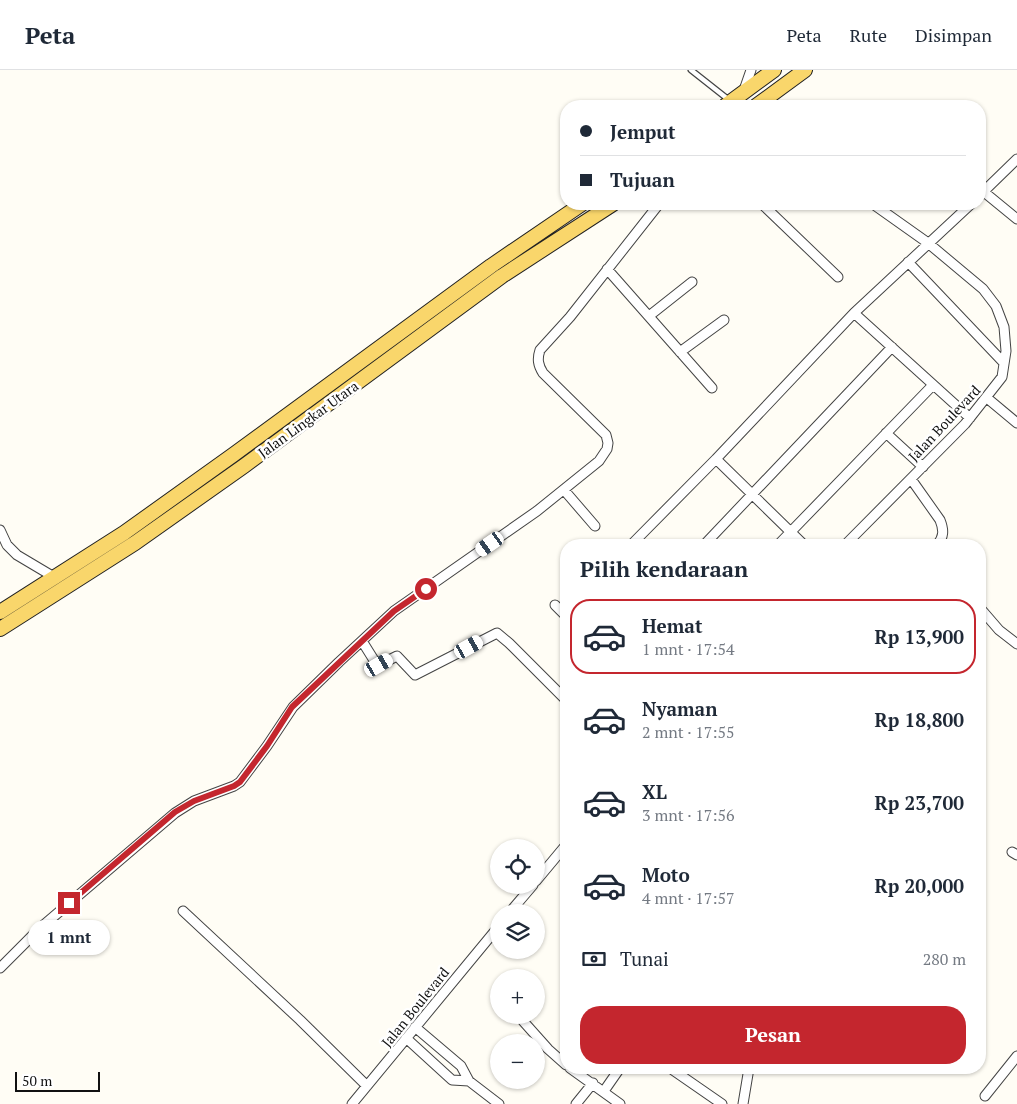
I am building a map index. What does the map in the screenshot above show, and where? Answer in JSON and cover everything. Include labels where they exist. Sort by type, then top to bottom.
[{"type":"main road","points":[[733,100],[774,70]]},
{"type":"main road","points":[[764,100],[805,70]]},
{"type":"main road","name":"Jalan Lingkar Utara","points":[[0,612],[155,510],[492,266],[573,210]]},
{"type":"main road","name":"Jalan Lingkar Utara","points":[[0,629],[135,543],[244,466],[502,276],[604,210]]},
{"type":"street","points":[[733,100],[751,70]]},
{"type":"street","points":[[986,189],[1017,158]]},
{"type":"street","points":[[986,196],[1017,219]]},
{"type":"street","points":[[0,968],[39,929],[175,812],[194,801],[240,782],[262,754],[292,707],[394,611],[537,511],[599,461],[607,449],[606,435],[543,373],[539,366],[538,357],[540,350],[570,317],[654,210]]},
{"type":"street","points":[[768,210],[838,277]]},
{"type":"street","name":"Jalan Boulevard","points":[[851,539],[923,467],[987,398],[1002,377],[1006,352],[1004,328],[996,306],[983,289],[928,244],[881,210]]},
{"type":"street","points":[[637,539],[854,314],[965,210]]},
{"type":"street","points":[[908,262],[1004,362]]},
{"type":"street","points":[[607,269],[712,388]]},
{"type":"street","points":[[649,316],[692,282]]},
{"type":"street","points":[[854,314],[970,418]]},
{"type":"street","points":[[680,352],[724,320]]},
{"type":"street","points":[[710,539],[892,347]]},
{"type":"street","points":[[784,539],[932,385]]},
{"type":"street","points":[[987,398],[1017,423]]},
{"type":"street","points":[[886,433],[923,467]]},
{"type":"street","points":[[716,459],[798,539]]},
{"type":"street","points":[[911,479],[940,520],[943,530],[942,539]]},
{"type":"street","points":[[564,490],[595,526]]},
{"type":"street","points":[[0,530],[7,546],[17,555],[54,577]]},
{"type":"street","points":[[555,604],[560,608]]},
{"type":"street","points":[[986,615],[999,630],[1017,644]]},
{"type":"street","points":[[362,641],[377,665],[397,656],[415,675],[497,633],[560,694]]},
{"type":"street","points":[[545,870],[560,852]]},
{"type":"street","points":[[517,904],[525,894]]},
{"type":"street","points":[[183,911],[300,1020],[367,1086]]},
{"type":"street","name":"Jalan Boulevard","points":[[352,1104],[490,937]]},
{"type":"street","points":[[526,1024],[560,1060]]},
{"type":"street","points":[[415,1026],[461,1066],[469,1081],[499,1104]]},
{"type":"street","points":[[406,1038],[452,1080],[469,1081]]},
{"type":"street","points":[[985,1096],[1017,1056]]},
{"type":"street","points":[[579,1074],[604,1090],[620,1104]]},
{"type":"street","points":[[604,1090],[616,1074]]},
{"type":"street","points":[[679,1074],[722,1104]]},
{"type":"street","points":[[744,1104],[748,1074]]},
{"type":"street","points":[[576,1104],[592,1083]]},
{"type":"lane","points":[[691,70],[733,100]]},
{"type":"route","points":[[69,903],[175,812],[211,793],[234,786],[246,777],[292,707],[394,611],[426,589]]}]
